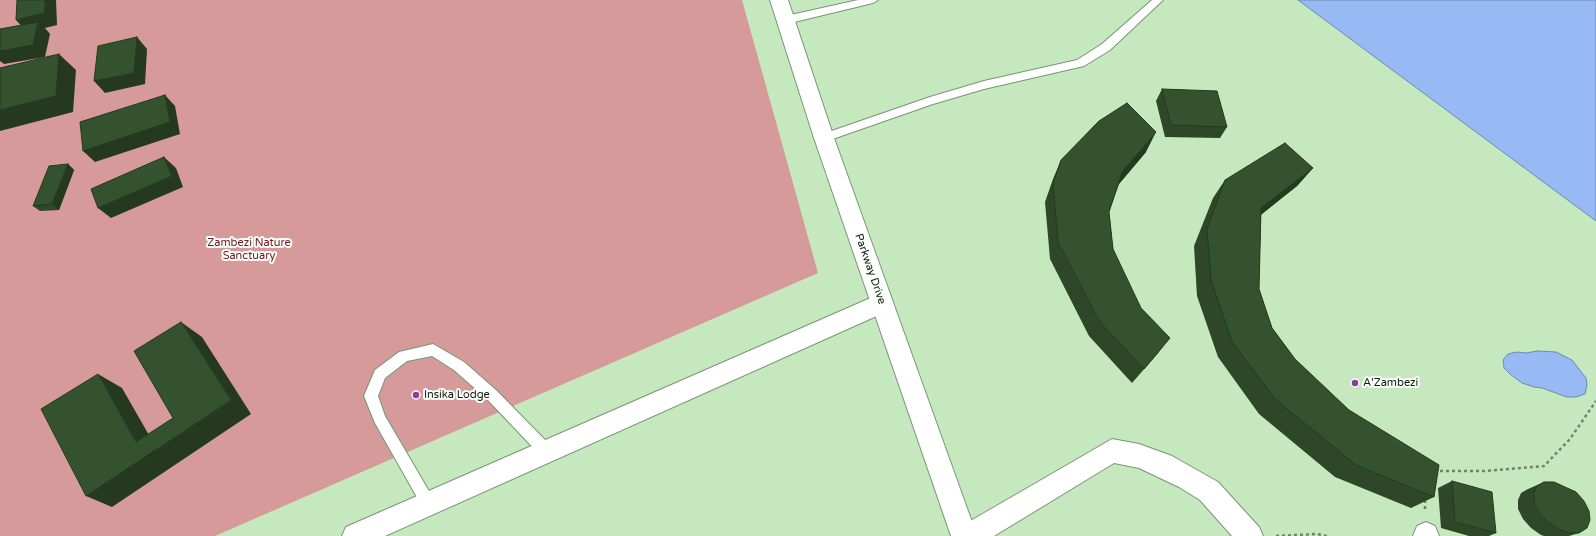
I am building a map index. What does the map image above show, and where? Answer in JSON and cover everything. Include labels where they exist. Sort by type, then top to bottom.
[{"type":"street","name":"Parkway Drive","points":[[779,0],[824,138],[964,536]]},
{"type":"street","points":[[355,536],[882,303]]},
{"type":"street","points":[[969,536],[1112,451],[1139,456],[1163,465],[1193,481],[1209,491],[1250,536]]},
{"type":"lane","points":[[786,20],[873,0]]},
{"type":"lane","points":[[824,138],[930,101],[984,85],[1080,63],[1106,47],[1158,0]]},
{"type":"lane","points":[[428,504],[380,419],[371,396],[380,374],[404,356],[433,350],[459,366],[492,395],[546,451]]},
{"type":"path","points":[[1431,472],[1484,471],[1544,466],[1570,438],[1596,401]]},
{"type":"path","points":[[1424,498],[1426,536]]},
{"type":"path","points":[[1273,536],[1317,534],[1327,536]]},
{"type":"green space","name":"Zambezi Nature Sanctuary","points":[[0,0],[742,0],[818,273],[215,536],[0,536]]},
{"type":"water","points":[[1298,0],[1596,0],[1596,221]]},
{"type":"water","points":[[1537,351],[1556,352],[1572,360],[1586,378],[1587,385],[1585,394],[1576,397],[1567,397],[1542,388],[1534,387],[1522,383],[1504,368],[1503,360],[1508,354]]},
{"type":"building","points":[[17,0],[45,0],[45,13],[16,20]]},
{"type":"building","points":[[38,22],[33,45],[0,51],[0,29]]},
{"type":"building","points":[[137,37],[134,73],[94,81],[98,46]]},
{"type":"building","points":[[59,54],[56,96],[0,110],[0,68]]},
{"type":"building","points":[[1162,89],[1217,91],[1227,127],[1171,125]]},
{"type":"building","points":[[165,95],[170,122],[83,151],[80,122]]},
{"type":"building","points":[[1127,103],[1156,132],[1122,172],[1109,212],[1113,249],[1141,308],[1170,338],[1144,369],[1099,321],[1058,242],[1053,184],[1061,160],[1099,121]]},
{"type":"building","points":[[1285,143],[1313,168],[1261,208],[1259,289],[1272,328],[1295,359],[1349,410],[1439,465],[1434,497],[1356,465],[1276,400],[1232,342],[1211,280],[1207,229],[1225,180]]},
{"type":"building","points":[[164,157],[172,176],[98,208],[91,189]]},
{"type":"building","points":[[68,164],[52,204],[33,206],[49,166]]},
{"type":"building","points":[[181,322],[231,400],[86,496],[41,409],[98,374],[136,442],[173,418],[134,351]]},
{"type":"building","points":[[1452,481],[1492,492],[1496,533],[1455,522]]},
{"type":"building","points":[[1544,482],[1554,482],[1576,492],[1584,501],[1589,511],[1590,520],[1587,528],[1579,533],[1569,533],[1558,529],[1539,513],[1534,503],[1534,493],[1537,486]]},
{"type":"place","name":"A'Zambezi","points":[[1355,383]]},
{"type":"place","name":"Insika Lodge","points":[[416,395]]}]
